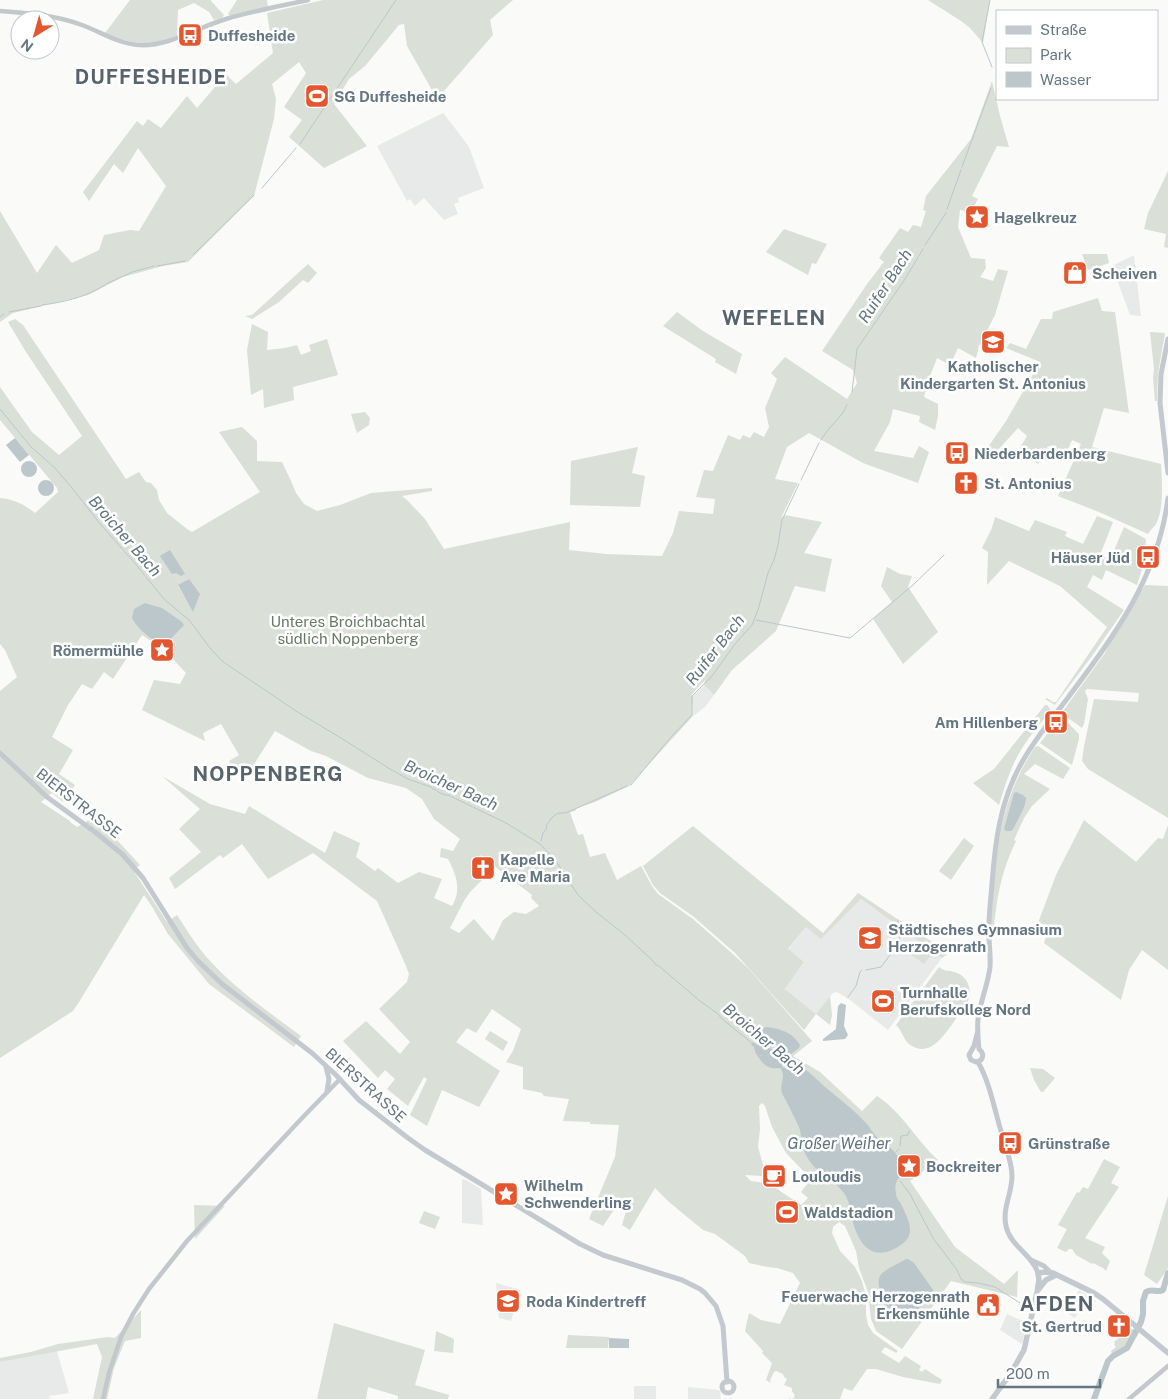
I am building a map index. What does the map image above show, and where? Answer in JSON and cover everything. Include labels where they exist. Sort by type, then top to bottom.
[{"type":"main road","points":[[1168,339],[1161,374],[1160,403],[1168,473]]},
{"type":"main road","points":[[980,1061],[974,1062],[970,1058],[970,1054],[976,1049],[980,1011],[990,967],[989,920],[994,853],[998,827],[1009,791],[1021,764],[1033,744],[1112,637],[1139,592],[1155,554],[1164,522],[1168,498]]},
{"type":"main road","name":"BIERSTRASSE","points":[[0,753],[47,797],[122,854],[143,878],[187,948],[210,973],[235,995],[324,1064],[356,1097],[374,1112],[424,1150],[572,1240],[603,1255],[682,1280],[700,1289],[716,1306],[720,1316],[728,1382],[724,1383],[723,1387],[728,1396]]},
{"type":"main road","points":[[976,1049],[983,1054],[980,1061]]},
{"type":"main road","points":[[980,1061],[984,1067],[1011,1169],[1011,1187],[1005,1211],[1006,1224],[1012,1240],[1030,1260],[1038,1273],[1039,1280],[1026,1344],[1018,1363],[992,1399]]},
{"type":"main road","points":[[324,1064],[329,1079],[327,1091]]},
{"type":"main road","points":[[1030,1260],[1046,1267],[1053,1274]]},
{"type":"main road","points":[[1038,1273],[1046,1272],[1053,1274],[1094,1293],[1168,1353]]},
{"type":"main road","points":[[1037,1292],[1053,1274]]},
{"type":"street","points":[[0,11],[59,18],[84,25],[115,40],[146,45],[168,42],[206,25],[227,19],[308,0]]},
{"type":"street","points":[[103,1399],[109,1373],[122,1337],[133,1314],[149,1289],[187,1241],[340,1079]]},
{"type":"street","points":[[1129,1399],[1168,1366]]},
{"type":"shaded area","points":[[443,113],[469,147],[484,188],[458,198],[459,202],[454,204],[458,214],[444,220],[424,198],[415,206],[410,199],[407,201],[377,146]]},
{"type":"shaded area","points":[[1134,256],[1141,316],[1130,315],[1112,266]]},
{"type":"shaded area","name":"Katholischer Kindergarten St. Antonius","points":[[988,329],[1006,339],[997,354],[980,345]]},
{"type":"shaded area","points":[[704,685],[714,695],[705,707],[692,717],[693,696]]},
{"type":"shaded area","points":[[861,899],[942,958],[888,1030],[837,992],[830,996],[816,1014],[785,989],[804,962],[788,950],[806,927],[821,938]]},
{"type":"shaded area","points":[[462,1179],[481,1189],[483,1225],[462,1223]]},
{"type":"shaded area","name":"Roda Kindertreff","points":[[496,1283],[521,1290],[511,1321],[499,1318]]},
{"type":"shaded area","points":[[1079,1290],[1096,1301],[1089,1310],[1080,1310],[1075,1318],[1061,1310],[1067,1303],[1069,1304]]},
{"type":"shaded area","points":[[1007,1314],[1027,1323],[1022,1344],[1000,1330]]},
{"type":"shaded area","points":[[57,1351],[69,1393],[49,1396],[50,1399],[0,1399],[0,1362]]},
{"type":"shaded area","points":[[634,1386],[656,1386],[656,1399],[634,1399]]},
{"type":"shaded area","points":[[688,1387],[718,1390],[720,1391],[721,1399],[688,1399]]},
{"type":"green space","points":[[130,0],[211,0],[224,15],[222,18],[214,20],[209,12],[194,3],[178,10],[177,36],[159,42],[132,42],[105,33]]},
{"type":"green space","points":[[237,0],[267,0],[268,8],[230,16],[228,14]]},
{"type":"green space","points":[[323,0],[513,0],[490,20],[493,35],[437,99],[407,46],[404,24],[399,25],[365,66],[349,79],[334,104],[367,146],[324,168],[289,137],[302,120],[284,107],[306,73],[299,62],[272,84],[276,99],[274,119],[254,196],[188,262],[163,266],[123,277],[88,295],[13,313],[0,322],[0,211],[37,273],[56,245],[72,263],[99,250],[104,235],[130,230],[139,231],[166,186],[138,148],[123,173],[114,164],[89,201],[83,192],[137,121],[143,126],[148,119],[161,128],[187,96],[197,108],[226,74],[236,84],[273,53],[267,13]]},
{"type":"green space","points":[[928,0],[990,0],[983,43],[970,28]]},
{"type":"green space","name":"Unteres Broichbachtal südlich Noppenberg","points":[[992,81],[1009,147],[997,146],[972,196],[978,199],[970,212],[960,210],[958,227],[971,258],[985,259],[986,268],[980,277],[993,281],[998,269],[1008,271],[995,315],[979,346],[976,358],[958,348],[950,365],[937,358],[924,397],[938,404],[935,430],[919,422],[920,416],[893,409],[890,422],[874,451],[913,458],[919,446],[929,452],[918,483],[863,463],[809,433],[787,447],[775,479],[798,483],[781,518],[785,515],[822,522],[804,553],[832,559],[825,592],[795,586],[776,631],[732,670],[714,695],[704,685],[705,680],[691,695],[693,696],[692,717],[631,785],[570,812],[578,835],[583,834],[590,857],[605,853],[617,880],[641,866],[658,894],[693,919],[749,969],[812,1041],[793,1056],[820,1072],[862,1111],[877,1096],[894,1110],[938,1160],[910,1181],[955,1247],[1004,1284],[1018,1270],[1017,1297],[951,1281],[902,1349],[876,1331],[871,1319],[868,1292],[859,1268],[856,1251],[845,1226],[839,1222],[833,1227],[832,1233],[840,1251],[855,1267],[862,1281],[866,1297],[868,1325],[873,1333],[898,1351],[896,1353],[885,1347],[881,1352],[899,1363],[905,1356],[921,1366],[919,1370],[922,1372],[925,1369],[942,1380],[940,1384],[903,1377],[876,1369],[867,1369],[852,1391],[844,1388],[840,1399],[792,1399],[795,1396],[792,1388],[784,1385],[787,1379],[783,1374],[776,1371],[770,1380],[771,1383],[766,1380],[772,1363],[745,1331],[749,1313],[761,1320],[780,1324],[800,1283],[793,1273],[749,1263],[745,1256],[715,1234],[703,1230],[655,1188],[630,1230],[622,1225],[628,1204],[620,1201],[603,1226],[589,1219],[615,1157],[619,1125],[563,1121],[569,1099],[544,1096],[542,1093],[523,1089],[523,1067],[506,1062],[513,1051],[521,1029],[492,1009],[476,1033],[467,1028],[456,1042],[500,1071],[479,1107],[442,1090],[427,1126],[410,1115],[427,1079],[424,1077],[408,1106],[387,1089],[395,1079],[385,1070],[378,1078],[343,1041],[366,1021],[400,1054],[410,1042],[379,1009],[407,982],[409,974],[377,901],[313,853],[268,879],[242,844],[223,858],[220,855],[175,889],[169,878],[201,852],[179,829],[200,809],[162,776],[210,804],[245,814],[249,806],[325,853],[334,831],[360,843],[356,857],[375,871],[378,868],[398,883],[419,872],[442,879],[434,898],[452,906],[457,894],[457,882],[448,859],[440,857],[441,848],[453,851],[460,839],[434,819],[422,799],[406,788],[368,778],[326,756],[311,751],[275,731],[246,777],[232,770],[229,761],[239,755],[221,724],[203,733],[205,741],[142,710],[154,680],[180,684],[186,673],[169,653],[142,635],[113,679],[104,672],[92,689],[82,684],[68,705],[52,737],[73,750],[59,774],[75,785],[63,802],[52,793],[41,802],[77,827],[89,820],[117,840],[140,865],[133,870],[167,922],[177,915],[193,940],[221,973],[254,1001],[301,1036],[294,1047],[209,984],[168,934],[144,895],[73,1011],[0,1058],[0,691],[17,677],[5,650],[0,644],[0,498],[19,503],[35,513],[58,492],[57,488],[0,420],[0,387],[32,432],[59,455],[82,436],[8,322],[15,319],[23,325],[126,479],[139,472],[146,482],[151,483],[157,490],[159,500],[167,513],[192,532],[260,492],[219,432],[242,427],[257,441],[257,461],[282,462],[296,493],[304,504],[317,511],[340,505],[371,493],[432,488],[432,491],[402,496],[425,519],[444,549],[570,522],[569,550],[606,554],[662,556],[673,533],[679,511],[713,514],[715,499],[696,497],[704,470],[713,471],[728,435],[740,440],[743,435],[750,438],[754,432],[764,437],[769,427],[765,408],[777,379],[771,373],[785,357],[847,399],[857,383],[853,370],[822,351],[884,262],[879,258],[900,228],[908,232],[913,225],[921,227],[926,211],[923,210],[926,196],[971,139]],"holes":[[[189,579],[193,611],[178,586]],[[480,855],[532,895],[531,898],[539,906],[526,914],[514,912],[503,920],[493,941],[474,919],[459,933],[450,928],[470,892],[483,879],[478,861]],[[762,1103],[786,1153],[811,1179],[801,1192],[808,1198],[801,1205],[767,1183],[751,1181],[745,1175],[763,1176],[764,1168],[758,1147],[760,1129],[759,1106]]]},
{"type":"green space","points":[[1168,171],[1168,248],[1164,247],[1166,234],[1144,229],[1148,213]]},
{"type":"green space","points":[[784,229],[827,244],[816,264],[812,263],[808,275],[766,252]]},
{"type":"green space","points":[[1082,254],[1107,254],[1109,263],[1088,270]]},
{"type":"green space","points":[[308,264],[317,273],[308,283],[303,280],[279,302],[252,319],[245,316],[252,315]]},
{"type":"green space","points":[[1098,298],[1102,311],[1115,312],[1129,413],[1104,408],[1092,447],[1161,464],[1162,495],[1159,518],[1148,534],[1058,496],[1081,444],[1072,440],[1066,454],[1048,446],[1038,464],[1018,451],[1027,436],[1018,428],[997,451],[988,447],[1006,421],[1040,362],[1006,348],[1010,343],[1026,349],[1041,319],[1052,319],[1053,312]]},
{"type":"green space","points":[[677,312],[703,331],[742,354],[736,374],[715,362],[716,359],[663,326]]},
{"type":"green space","points":[[252,324],[268,332],[267,350],[297,345],[301,355],[311,351],[309,345],[327,339],[338,375],[293,387],[294,400],[264,408],[263,389],[251,395],[247,350]]},
{"type":"green space","points":[[1150,332],[1165,333],[1158,373],[1157,401],[1155,401]]},
{"type":"green space","points":[[365,412],[370,418],[369,425],[357,433],[351,414]]},
{"type":"green space","points":[[638,447],[632,473],[645,476],[640,507],[570,505],[571,461]]},
{"type":"green space","points":[[1097,516],[1113,522],[1100,555],[1110,560],[1124,527],[1146,539],[1144,563],[1137,585],[1106,570],[1102,580],[1093,575],[1087,587],[1124,610],[1055,705],[1045,699],[1056,702],[1107,627],[1060,586],[1009,561],[987,585],[988,552],[982,548],[995,517],[1029,531],[1035,520],[1067,532],[1065,536],[1083,544]]},
{"type":"green space","points":[[887,567],[900,574],[912,576],[908,587],[938,632],[903,664],[873,619],[892,602],[881,586]]},
{"type":"green space","points":[[1145,585],[1168,586],[1168,818],[1088,769],[1082,761],[1094,699],[1138,702],[1139,693],[1087,689],[1085,691],[1088,699],[1082,728],[1064,715],[1063,711],[1105,653],[1122,621]]},
{"type":"green space","points":[[1045,705],[1051,710],[1017,757],[999,805],[973,783],[994,769]]},
{"type":"green space","points":[[1060,718],[1064,719],[1079,734],[1072,765],[1040,743]]},
{"type":"green space","points":[[1038,746],[1070,768],[1063,779],[1035,764],[1024,774],[1050,789],[1032,806],[1014,840],[1016,841],[1001,883],[994,927],[991,927],[994,878],[1005,812],[1012,790],[1022,769],[1035,747]]},
{"type":"green space","points":[[1084,820],[1136,862],[1158,838],[1163,839],[1168,825],[1168,970],[1142,950],[1129,970],[1121,1000],[1044,943],[1050,926],[1038,923],[1056,875]]},
{"type":"green space","points":[[693,826],[823,933],[858,893],[949,953],[942,958],[861,899],[821,939],[806,927],[788,949],[804,962],[785,989],[816,1014],[804,1030],[735,953],[694,917],[660,893],[653,885],[643,866]]},
{"type":"green space","points":[[964,838],[974,846],[951,880],[939,871]]},
{"type":"green space","points":[[913,942],[931,955],[924,964],[906,951]]},
{"type":"green space","points":[[939,967],[959,974],[966,980],[970,994],[969,999],[938,1041],[928,1048],[916,1048],[907,1042],[896,1025]]},
{"type":"green space","points":[[830,996],[832,1015],[830,1025],[816,1014]]},
{"type":"green space","points":[[490,1031],[508,1042],[503,1051],[485,1039]]},
{"type":"green space","points":[[1030,1068],[1043,1069],[1055,1078],[1043,1092],[1041,1092],[1034,1080]]},
{"type":"green space","points":[[1104,1159],[1120,1167],[1111,1183],[1119,1187],[1085,1238],[1105,1247],[1102,1253],[1110,1261],[1106,1271],[1076,1255],[1072,1249],[1066,1252],[1057,1248],[1067,1229],[1058,1225],[1077,1192],[1079,1193],[1083,1187],[1088,1189]]},
{"type":"green space","points":[[1168,1196],[1168,1268],[1157,1284],[1144,1275]]},
{"type":"green space","points":[[194,1205],[225,1206],[195,1239]]},
{"type":"green space","points":[[424,1211],[440,1217],[435,1229],[419,1223]]},
{"type":"green space","points":[[141,1310],[141,1338],[125,1341],[114,1368],[107,1399],[93,1399],[102,1357],[97,1344],[0,1362],[0,1358],[58,1344],[108,1337],[115,1338]]},
{"type":"green space","points":[[334,1323],[425,1350],[415,1385],[449,1395],[448,1399],[398,1399],[398,1396],[368,1387],[366,1399],[317,1399]]},
{"type":"green space","points":[[1131,1328],[1138,1334],[1128,1349],[1109,1362],[1106,1359],[1112,1355],[1111,1351],[1116,1347],[1114,1342]]},
{"type":"green space","points":[[436,1331],[454,1339],[453,1353],[434,1351]]},
{"type":"green space","points":[[568,1335],[609,1337],[608,1348],[566,1348]]},
{"type":"water","points":[[15,438],[29,455],[20,462],[6,445]]},
{"type":"water","points":[[29,461],[35,463],[37,469],[35,475],[29,477],[23,475],[21,469],[23,463]]},
{"type":"water","points":[[43,480],[49,480],[54,485],[52,494],[43,496],[38,491],[38,485]]},
{"type":"water","points":[[170,550],[185,574],[181,576],[176,573],[172,574],[160,556]]},
{"type":"water","points":[[189,579],[200,594],[193,612],[178,585]]},
{"type":"water","points":[[145,603],[162,608],[184,625],[164,646],[138,627],[132,618],[134,609]]},
{"type":"water","points":[[1016,792],[1026,798],[1026,802],[1013,829],[1006,831],[1004,829],[1014,793]]},
{"type":"water","points":[[841,1003],[846,1005],[844,1026],[848,1035],[845,1039],[823,1041],[836,1029],[838,1006]]},
{"type":"water","points":[[767,1027],[790,1034],[800,1045],[799,1048],[791,1054],[773,1042],[758,1038],[756,1035],[758,1032]]},
{"type":"water","name":"Großer Weiher","points":[[753,1042],[776,1051],[784,1068],[800,1068],[793,1064],[802,1067],[810,1073],[856,1113],[876,1136],[897,1155],[902,1176],[896,1182],[895,1189],[909,1225],[909,1236],[906,1241],[892,1250],[878,1253],[863,1244],[854,1226],[848,1201],[844,1193],[813,1165],[805,1153],[799,1127],[782,1093],[782,1071],[780,1068],[771,1068],[763,1064],[751,1045]]},
{"type":"water","points":[[906,1259],[914,1263],[936,1294],[903,1321],[897,1322],[883,1300],[879,1281],[884,1271]]},
{"type":"water","points":[[609,1338],[629,1339],[629,1348],[609,1348]]},
{"type":"waterway","points":[[300,144],[396,0]]},
{"type":"waterway","name":"Ruifer Bach","points":[[990,0],[982,42],[992,67]]},
{"type":"waterway","name":"Ruifer Bach","points":[[962,167],[991,88]]},
{"type":"waterway","points":[[262,188],[296,148]]},
{"type":"waterway","name":"Ruifer Bach","points":[[947,209],[961,170]]},
{"type":"waterway","points":[[193,255],[254,195]]},
{"type":"waterway","name":"Ruifer Bach","points":[[925,245],[946,213]]},
{"type":"waterway","name":"Ruifer Bach","points":[[852,392],[857,349],[905,279],[923,249]]},
{"type":"waterway","points":[[157,266],[185,261]]},
{"type":"waterway","points":[[106,284],[132,272],[154,266]]},
{"type":"waterway","points":[[42,305],[75,298],[105,285]]},
{"type":"waterway","points":[[9,312],[41,306]]},
{"type":"waterway","points":[[0,317],[4,314]]},
{"type":"waterway","name":"Ruifer Bach","points":[[821,440],[847,405]]},
{"type":"waterway","name":"Broicher Bach","points":[[0,409],[31,447],[55,468],[164,599],[190,621],[222,661],[296,711],[390,769],[506,823],[540,844],[556,861],[578,895],[596,912],[625,935],[655,964],[753,1044]]},
{"type":"waterway","name":"Ruifer Bach","points":[[801,480],[819,443]]},
{"type":"waterway","name":"Ruifer Bach","points":[[631,785],[692,715],[692,696],[712,676],[735,644],[752,625],[768,573],[774,560],[782,520],[799,484]]},
{"type":"waterway","points":[[756,620],[850,638],[913,585],[944,555]]},
{"type":"waterway","name":"Ruifer Bach","points":[[541,841],[543,833],[547,828],[546,826],[556,814],[567,812],[627,786]]},
{"type":"waterway","points":[[866,970],[881,967],[900,942],[898,920]]},
{"type":"waterway","points":[[848,997],[856,986],[862,970]]},
{"type":"waterway","points":[[900,1146],[901,1136],[908,1135],[909,1131]]},
{"type":"waterway","points":[[896,1152],[899,1149]]},
{"type":"waterway","name":"Broicher Bach","points":[[900,1181],[910,1194],[933,1238],[957,1270],[961,1279],[965,1282],[995,1287],[1020,1303]]},
{"type":"waterway","points":[[1094,1399],[1108,1361],[1127,1348],[1141,1322],[1146,1292],[1150,1290],[1163,1290],[1168,1273]]},
{"type":"place","name":"Duffesheide","points":[[190,35]]},
{"type":"place","name":"SG Duffesheide","points":[[317,96]]},
{"type":"place","name":"Hagelkreuz","points":[[977,217]]},
{"type":"place","name":"Scheiven","points":[[1075,273]]},
{"type":"place","name":"Katholischer Kindergarten St. Antonius","points":[[993,342]]},
{"type":"place","name":"Niederbardenberg","points":[[957,453]]},
{"type":"place","name":"St. Antonius","points":[[966,483]]},
{"type":"place","name":"Häuser Jüd","points":[[1148,557]]},
{"type":"place","name":"Römermühle","points":[[162,650]]},
{"type":"place","name":"Am Hillenberg","points":[[1056,722]]},
{"type":"place","name":"Kapelle Ave Maria","points":[[483,868]]},
{"type":"place","name":"Städtisches Gymnasium Herzogenrath","points":[[870,938]]},
{"type":"place","name":"Turnhalle Berufskolleg Nord","points":[[883,1001]]},
{"type":"place","name":"Grünstraße","points":[[1010,1143]]},
{"type":"place","name":"Bockreiter","points":[[909,1166]]},
{"type":"place","name":"Louloudis","points":[[774,1176]]},
{"type":"place","name":"Wilhelm Schwenderling","points":[[506,1194]]},
{"type":"place","name":"Waldstadion","points":[[787,1212]]},
{"type":"place","name":"Roda Kindertreff","points":[[508,1301]]},
{"type":"place","name":"Feuerwache Herzogenrath Erkensmühle","points":[[988,1305]]},
{"type":"place","name":"St. Gertrud","points":[[1119,1326]]},
{"type":"district","name":"DUFFESHEIDE","points":[[151,77]]},
{"type":"district","name":"WEFELEN","points":[[774,318]]},
{"type":"district","name":"NOPPENBERG","points":[[268,774]]},
{"type":"district","name":"AFDEN","points":[[1057,1304]]}]
